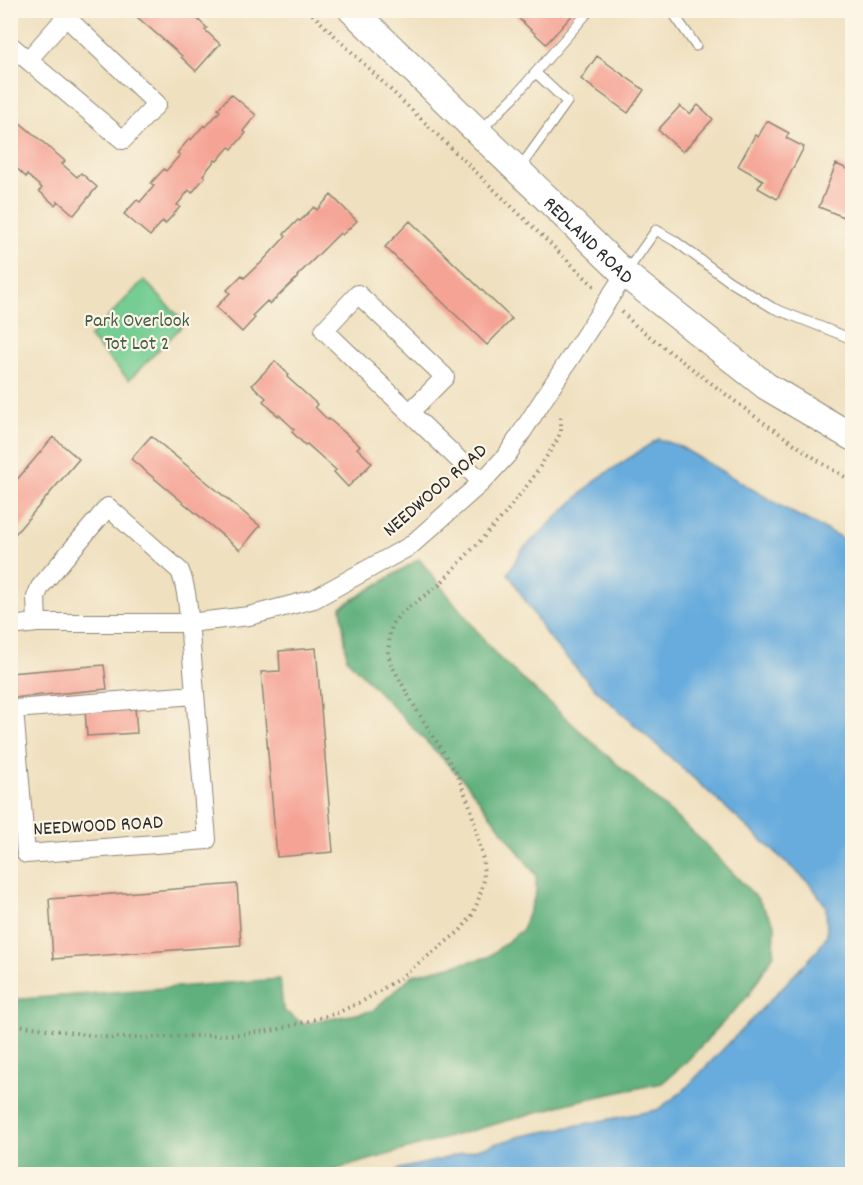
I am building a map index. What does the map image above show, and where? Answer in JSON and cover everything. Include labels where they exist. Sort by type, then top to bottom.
[{"type":"main road","name":"REDLAND ROAD","points":[[352,10],[625,274],[766,386],[852,437]]},
{"type":"street","points":[[10,45],[123,140],[157,104],[66,17],[28,60]]},
{"type":"street","name":"NEEDWOOD ROAD","points":[[10,626],[37,623],[189,623],[249,616],[314,599],[410,546],[482,482],[507,455],[625,274]]},
{"type":"street","points":[[410,412],[445,377],[358,294],[324,330],[482,482]]},
{"type":"street","points":[[37,623],[36,597],[40,587],[108,507],[180,571],[184,582],[189,623]]},
{"type":"street","name":"NEEDWOOD ROAD","points":[[189,623],[195,695],[207,840],[26,854],[14,709],[195,695]]},
{"type":"lane","points":[[479,133],[536,73],[590,10]]},
{"type":"lane","points":[[671,10],[696,46]]},
{"type":"lane","points":[[518,171],[567,102],[536,73]]},
{"type":"lane","points":[[625,274],[656,230],[729,281],[773,308],[852,339]]},
{"type":"path","points":[[10,1024],[112,1038],[243,1034],[276,1030],[337,1013],[363,1000],[398,980],[460,931],[473,914],[484,880],[483,860],[477,833],[470,807],[456,772],[392,666],[388,654],[390,633],[393,623],[401,613],[439,585],[504,515],[532,479],[556,442],[561,431],[561,417]]},
{"type":"green space","name":"Park Overlook Tot Lot 2","points":[[144,280],[185,323],[129,380],[89,337]]},
{"type":"green space","points":[[419,559],[497,656],[700,839],[757,898],[775,925],[774,954],[748,996],[685,1063],[662,1083],[573,1102],[320,1174],[11,1174],[11,1000],[280,979],[283,1010],[304,1024],[372,1011],[413,975],[488,957],[522,930],[536,893],[536,875],[467,784],[347,659],[341,607]]},
{"type":"water","points":[[658,439],[679,446],[791,512],[852,543],[852,1174],[391,1174],[400,1169],[522,1136],[657,1110],[683,1091],[818,950],[827,935],[826,906],[811,885],[592,686],[548,637],[508,573],[522,550],[597,479]]},
{"type":"building","points":[[129,10],[182,10],[190,17],[192,14],[220,44],[196,71]]},
{"type":"building","points":[[517,10],[577,10],[546,44],[514,14]]},
{"type":"building","points":[[597,56],[644,90],[628,113],[581,79]]},
{"type":"building","points":[[231,94],[256,115],[243,131],[246,133],[232,149],[229,147],[217,161],[215,160],[192,193],[189,190],[177,205],[180,207],[150,236],[124,214],[137,200],[140,202],[154,186],[151,183],[180,155],[177,153],[190,138],[191,140],[204,125],[206,127]]},
{"type":"building","points":[[698,105],[713,119],[683,152],[658,130],[680,106],[690,114]]},
{"type":"building","points":[[10,118],[17,124],[19,122],[65,161],[62,164],[77,177],[81,173],[97,187],[74,215],[58,201],[55,205],[39,191],[42,188],[11,163]]},
{"type":"building","points":[[767,121],[789,133],[786,138],[804,147],[777,199],[758,188],[763,180],[738,166],[755,135],[758,137]]},
{"type":"building","points":[[836,164],[852,171],[848,184],[852,186],[852,202],[846,218],[819,207]]},
{"type":"building","points":[[331,195],[357,221],[342,235],[340,233],[270,304],[267,301],[252,316],[255,318],[242,332],[216,307],[230,293],[227,290],[242,275],[244,278],[259,265],[298,220],[300,221],[314,207],[317,210]]},
{"type":"building","points":[[410,221],[512,319],[487,345],[385,247]]},
{"type":"building","points":[[275,361],[289,375],[287,377],[317,404],[315,407],[328,420],[360,446],[357,448],[372,463],[348,487],[334,472],[336,470],[292,432],[294,429],[263,401],[266,398],[252,385]]},
{"type":"building","points":[[151,436],[260,526],[240,550],[131,459]]},
{"type":"building","points":[[53,437],[79,459],[10,540],[10,488]]},
{"type":"building","points":[[316,648],[333,852],[277,857],[261,672],[280,671],[279,651]]},
{"type":"building","points":[[104,665],[107,689],[11,698],[10,673]]},
{"type":"building","points":[[135,707],[137,733],[87,736],[85,711]]},
{"type":"building","points":[[237,884],[241,945],[53,959],[49,899]]}]
